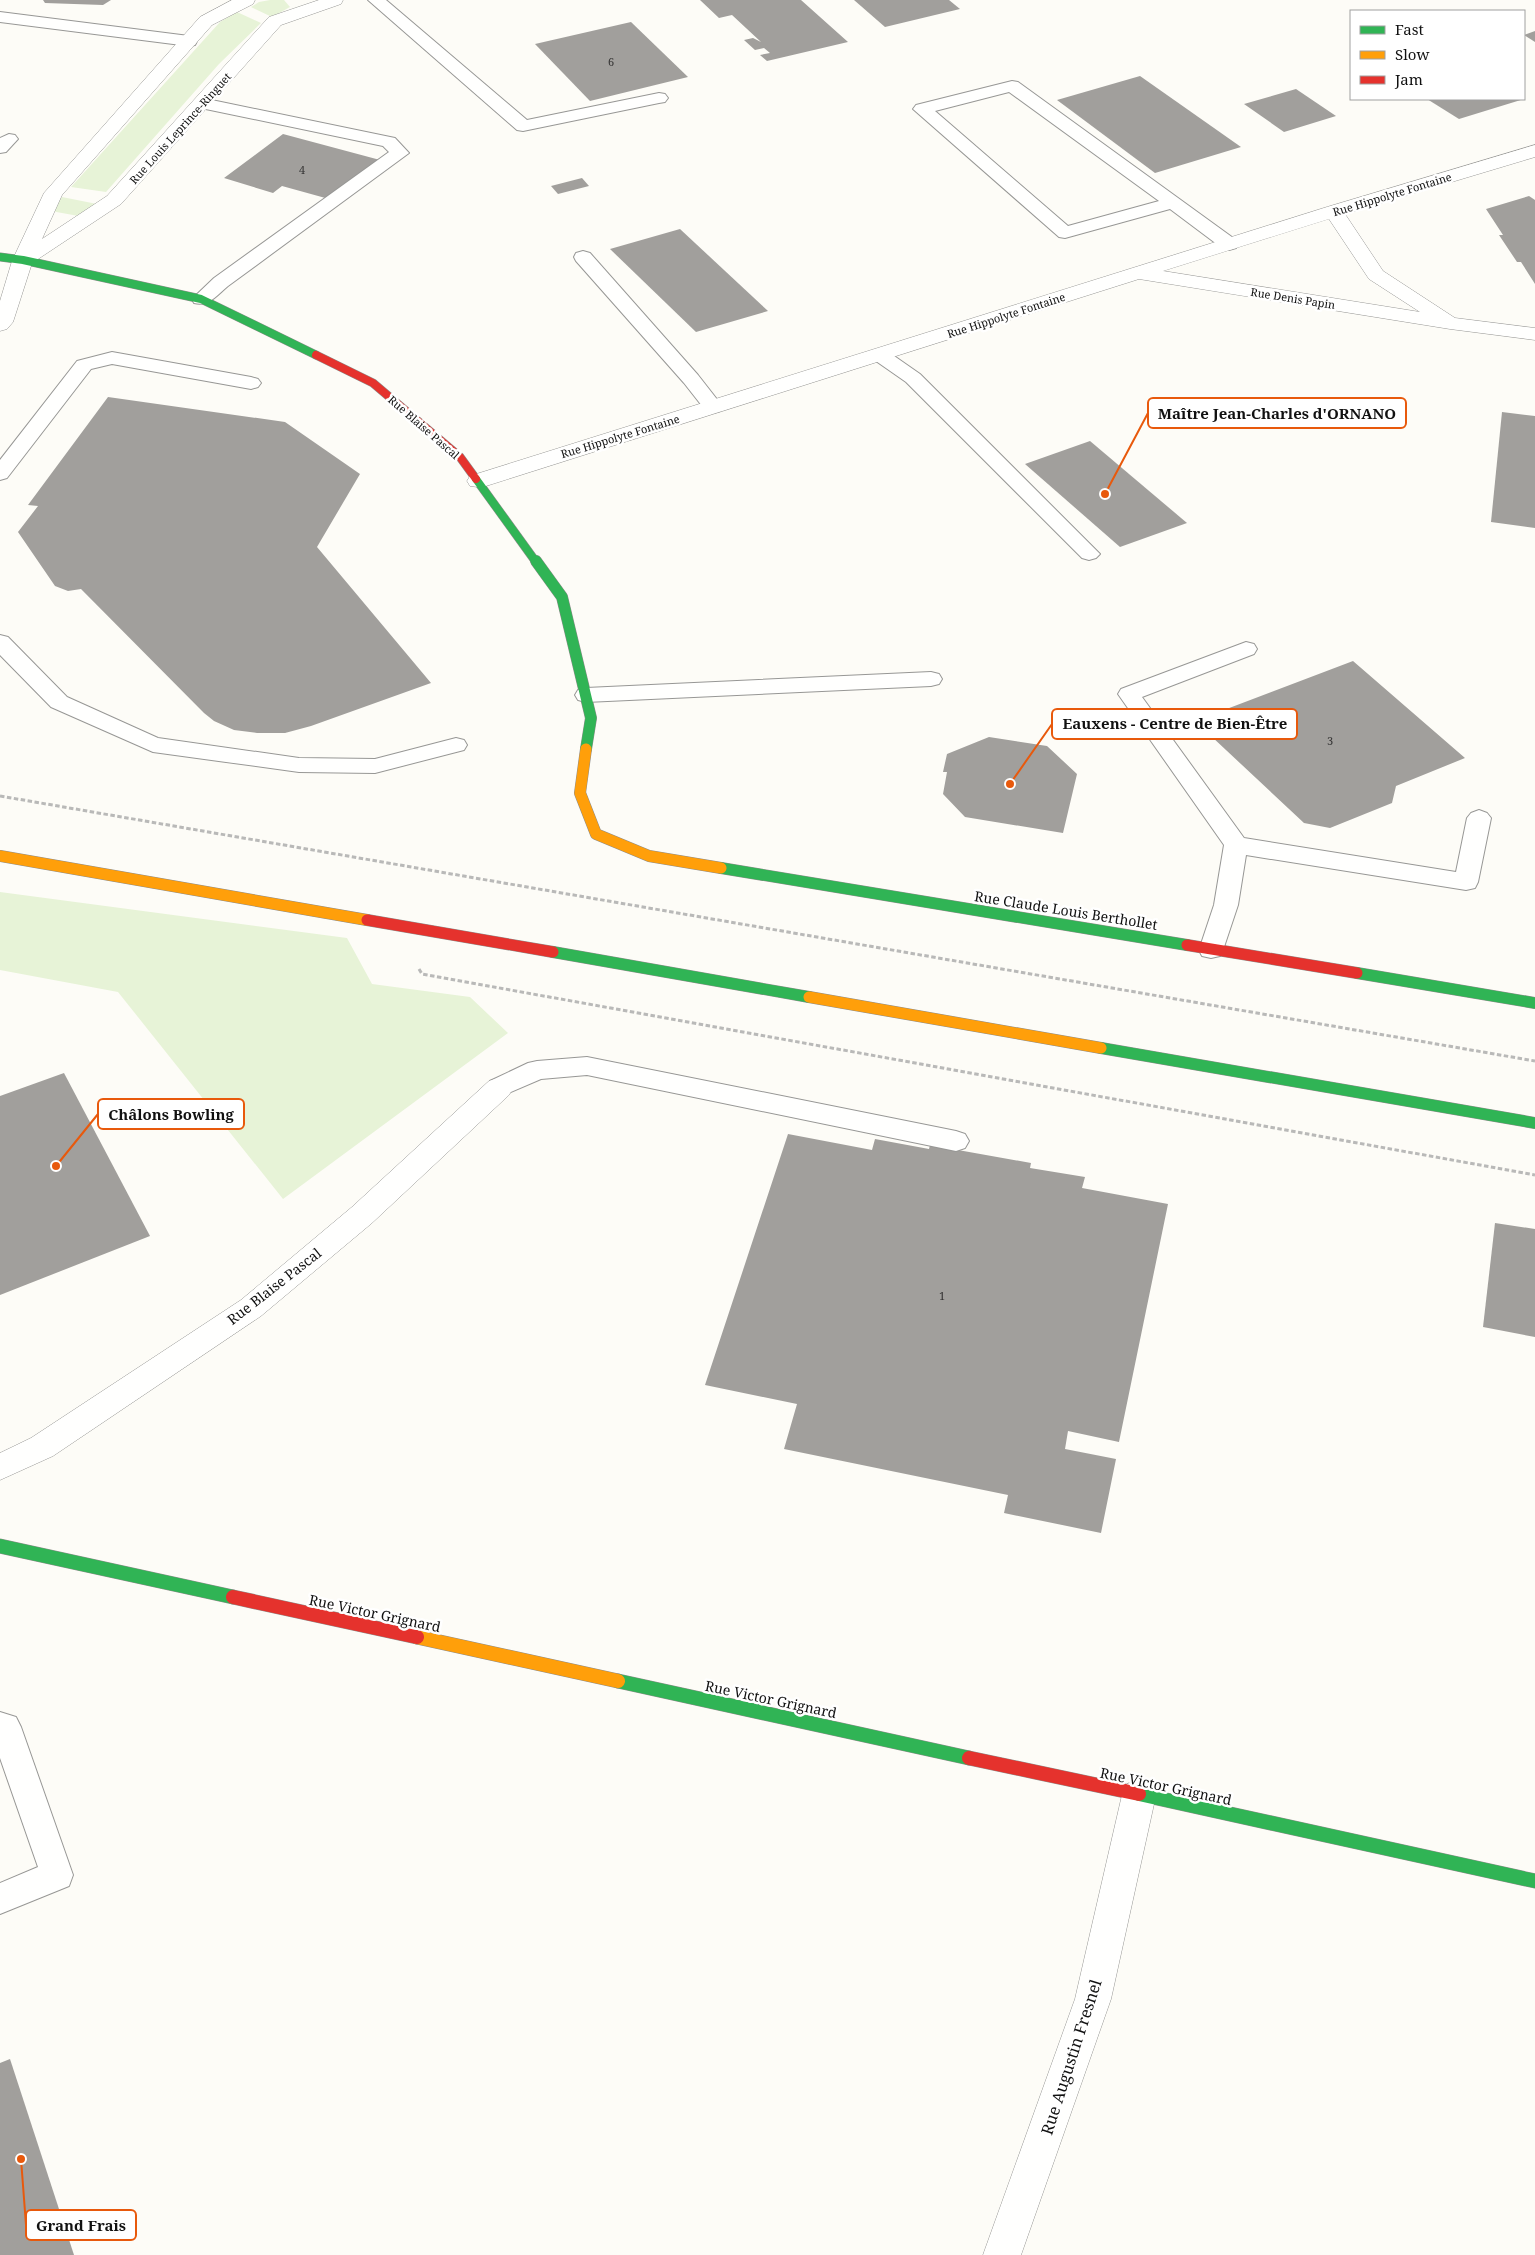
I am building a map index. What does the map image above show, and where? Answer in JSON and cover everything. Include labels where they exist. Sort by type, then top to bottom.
[{"type":"street","points":[[0,326],[3,322],[23,260],[53,193],[206,22],[234,5],[247,0]]},
{"type":"street","name":"Rue Louis Leprince-Ringuet","points":[[0,276],[114,200],[276,21],[329,1]]},
{"type":"street","name":"Rue Hippolyte Fontaine","points":[[478,481],[1334,211],[1535,152]]},
{"type":"street","name":"Rue Denis Papin","points":[[1334,211],[1376,275],[1450,323]]},
{"type":"street","name":"Rue Blaise Pascal","points":[[0,257],[23,260],[201,299],[373,383],[460,457],[562,597],[591,718],[580,793],[596,834]]},
{"type":"street","name":"Rue Denis Papin","points":[[1137,273],[1450,323],[1535,334]]},
{"type":"street","name":"Rue Claude Louis Berthollet","points":[[596,834],[649,856],[1535,1004]]},
{"type":"street","points":[[0,856],[1535,1123]]},
{"type":"street","name":"Rue Blaise Pascal","points":[[0,1467],[42,1447],[251,1308],[362,1215],[499,1088]]},
{"type":"street","name":"Rue Victor Grignard","points":[[0,1546],[1535,1881]]},
{"type":"street","name":"Rue Augustin Fresnel","points":[[1002,2255],[1093,1998],[1139,1795]]},
{"type":"lane","points":[[376,0],[523,126],[659,98]]},
{"type":"lane","points":[[0,17],[189,41]]},
{"type":"lane","points":[[1173,203],[1065,233],[922,109],[1012,86],[1173,203],[1229,244]]},
{"type":"lane","points":[[201,299],[221,282],[400,153],[389,142],[202,103]]},
{"type":"lane","points":[[583,257],[691,379],[713,407]]},
{"type":"lane","points":[[880,354],[913,378],[1089,554]]},
{"type":"lane","points":[[0,474],[84,365],[112,358],[251,383]]},
{"type":"lane","points":[[0,642],[59,702],[153,744],[299,765],[375,766],[456,745]]},
{"type":"lane","points":[[1211,950],[1226,905],[1236,845],[1129,694],[1246,649]]},
{"type":"lane","points":[[586,695],[931,679]]},
{"type":"lane","points":[[1236,845],[1466,882],[1479,818]]},
{"type":"lane","points":[[499,1088],[537,1070],[587,1066],[956,1141]]},
{"type":"lane","points":[[0,1726],[5,1727],[57,1875],[0,1899]]},
{"type":"path","points":[[0,796],[1535,1061]]},
{"type":"path","points":[[383,923],[422,974],[1535,1175]]},
{"type":"green space","points":[[284,0],[290,7],[272,17],[251,7],[259,2]]},
{"type":"green space","points":[[237,12],[261,23],[219,64],[106,192],[71,187],[220,22]]},
{"type":"green space","points":[[62,197],[97,204],[84,217],[51,211]]},
{"type":"green space","points":[[0,892],[347,938],[372,984],[470,997],[508,1033],[283,1199],[118,992],[0,970]]},
{"type":"building","points":[[43,0],[111,0],[103,5],[45,3]]},
{"type":"building","points":[[700,0],[801,0],[848,42],[767,61],[760,55],[770,53],[764,48],[755,50],[744,40],[753,38],[761,42],[732,15],[719,18]]},
{"type":"building","points":[[854,0],[949,0],[960,9],[885,27]]},
{"type":"building","points":[[631,22],[688,77],[590,101],[535,44]]},
{"type":"building","points":[[1535,31],[1535,42],[1525,36]]},
{"type":"building","points":[[1140,76],[1241,147],[1155,173],[1057,100]]},
{"type":"building","points":[[1296,89],[1336,116],[1284,132],[1244,104]]},
{"type":"building","points":[[1429,100],[1521,100],[1459,119]]},
{"type":"building","points":[[283,134],[380,160],[329,199],[282,186],[273,193],[224,178]]},
{"type":"building","points":[[582,178],[589,186],[558,194],[551,186]]},
{"type":"building","points":[[1529,196],[1535,200],[1535,284],[1521,262],[1517,262],[1499,235],[1503,235],[1486,209]]},
{"type":"building","points":[[680,229],[768,311],[696,332],[610,249]]},
{"type":"building","points":[[108,397],[285,422],[360,474],[317,547],[431,683],[311,726],[285,733],[257,733],[234,730],[214,721],[204,713],[81,589],[68,591],[55,586],[18,532],[38,506],[28,505]]},
{"type":"building","points":[[1502,412],[1535,416],[1535,528],[1491,522]]},
{"type":"building","points":[[1090,441],[1187,523],[1120,547],[1025,464]]},
{"type":"building","points":[[1353,661],[1465,758],[1396,786],[1392,803],[1330,828],[1304,823],[1195,721]]},
{"type":"building","points":[[989,737],[1047,746],[1077,774],[1063,833],[965,817],[943,794],[947,772],[943,772],[947,754]]},
{"type":"building","points":[[64,1073],[150,1236],[0,1295],[0,1096]]},
{"type":"building","points":[[788,1134],[872,1150],[875,1139],[929,1149],[930,1145],[1031,1163],[1030,1168],[1085,1177],[1082,1188],[1168,1204],[1119,1442],[1068,1431],[1065,1449],[1116,1459],[1101,1533],[1004,1513],[1008,1495],[784,1449],[797,1404],[705,1385]]},
{"type":"building","points":[[1495,1223],[1535,1229],[1535,1337],[1483,1327]]},
{"type":"building","points":[[10,2059],[74,2255],[0,2255],[0,2063]]},
{"type":"traffic: fast","points":[[0,257],[23,260],[201,299],[316,355]]},
{"type":"traffic: fast","points":[[476,479],[562,597],[591,718],[586,749]]},
{"type":"traffic: fast","points":[[721,868],[1187,945]]},
{"type":"traffic: fast","points":[[553,952],[809,997]]},
{"type":"traffic: fast","points":[[1357,973],[1535,1003]]},
{"type":"traffic: fast","points":[[1101,1048],[1535,1123]]},
{"type":"traffic: fast","points":[[0,1546],[233,1597]]},
{"type":"traffic: fast","points":[[618,1681],[969,1758]]},
{"type":"traffic: fast","points":[[1139,1794],[1535,1881]]},
{"type":"traffic: slow","points":[[586,749],[580,793],[596,834],[649,856],[721,868]]},
{"type":"traffic: slow","points":[[0,856],[367,920]]},
{"type":"traffic: slow","points":[[809,997],[1101,1048]]},
{"type":"traffic: slow","points":[[417,1637],[618,1681]]},
{"type":"traffic: jam","points":[[316,355],[373,383],[460,457],[476,479]]},
{"type":"traffic: jam","points":[[367,920],[553,952]]},
{"type":"traffic: jam","points":[[1187,945],[1357,973]]},
{"type":"traffic: jam","points":[[233,1597],[417,1637]]},
{"type":"traffic: jam","points":[[969,1758],[1139,1794]]},
{"type":"place","name":"Maître Jean-Charles d'ORNANO","points":[[1105,494]]},
{"type":"place","name":"Eauxens - Centre de Bien-Être","points":[[1010,784]]},
{"type":"place","name":"Châlons Bowling","points":[[56,1166]]},
{"type":"place","name":"Grand Frais","points":[[21,2159]]}]
